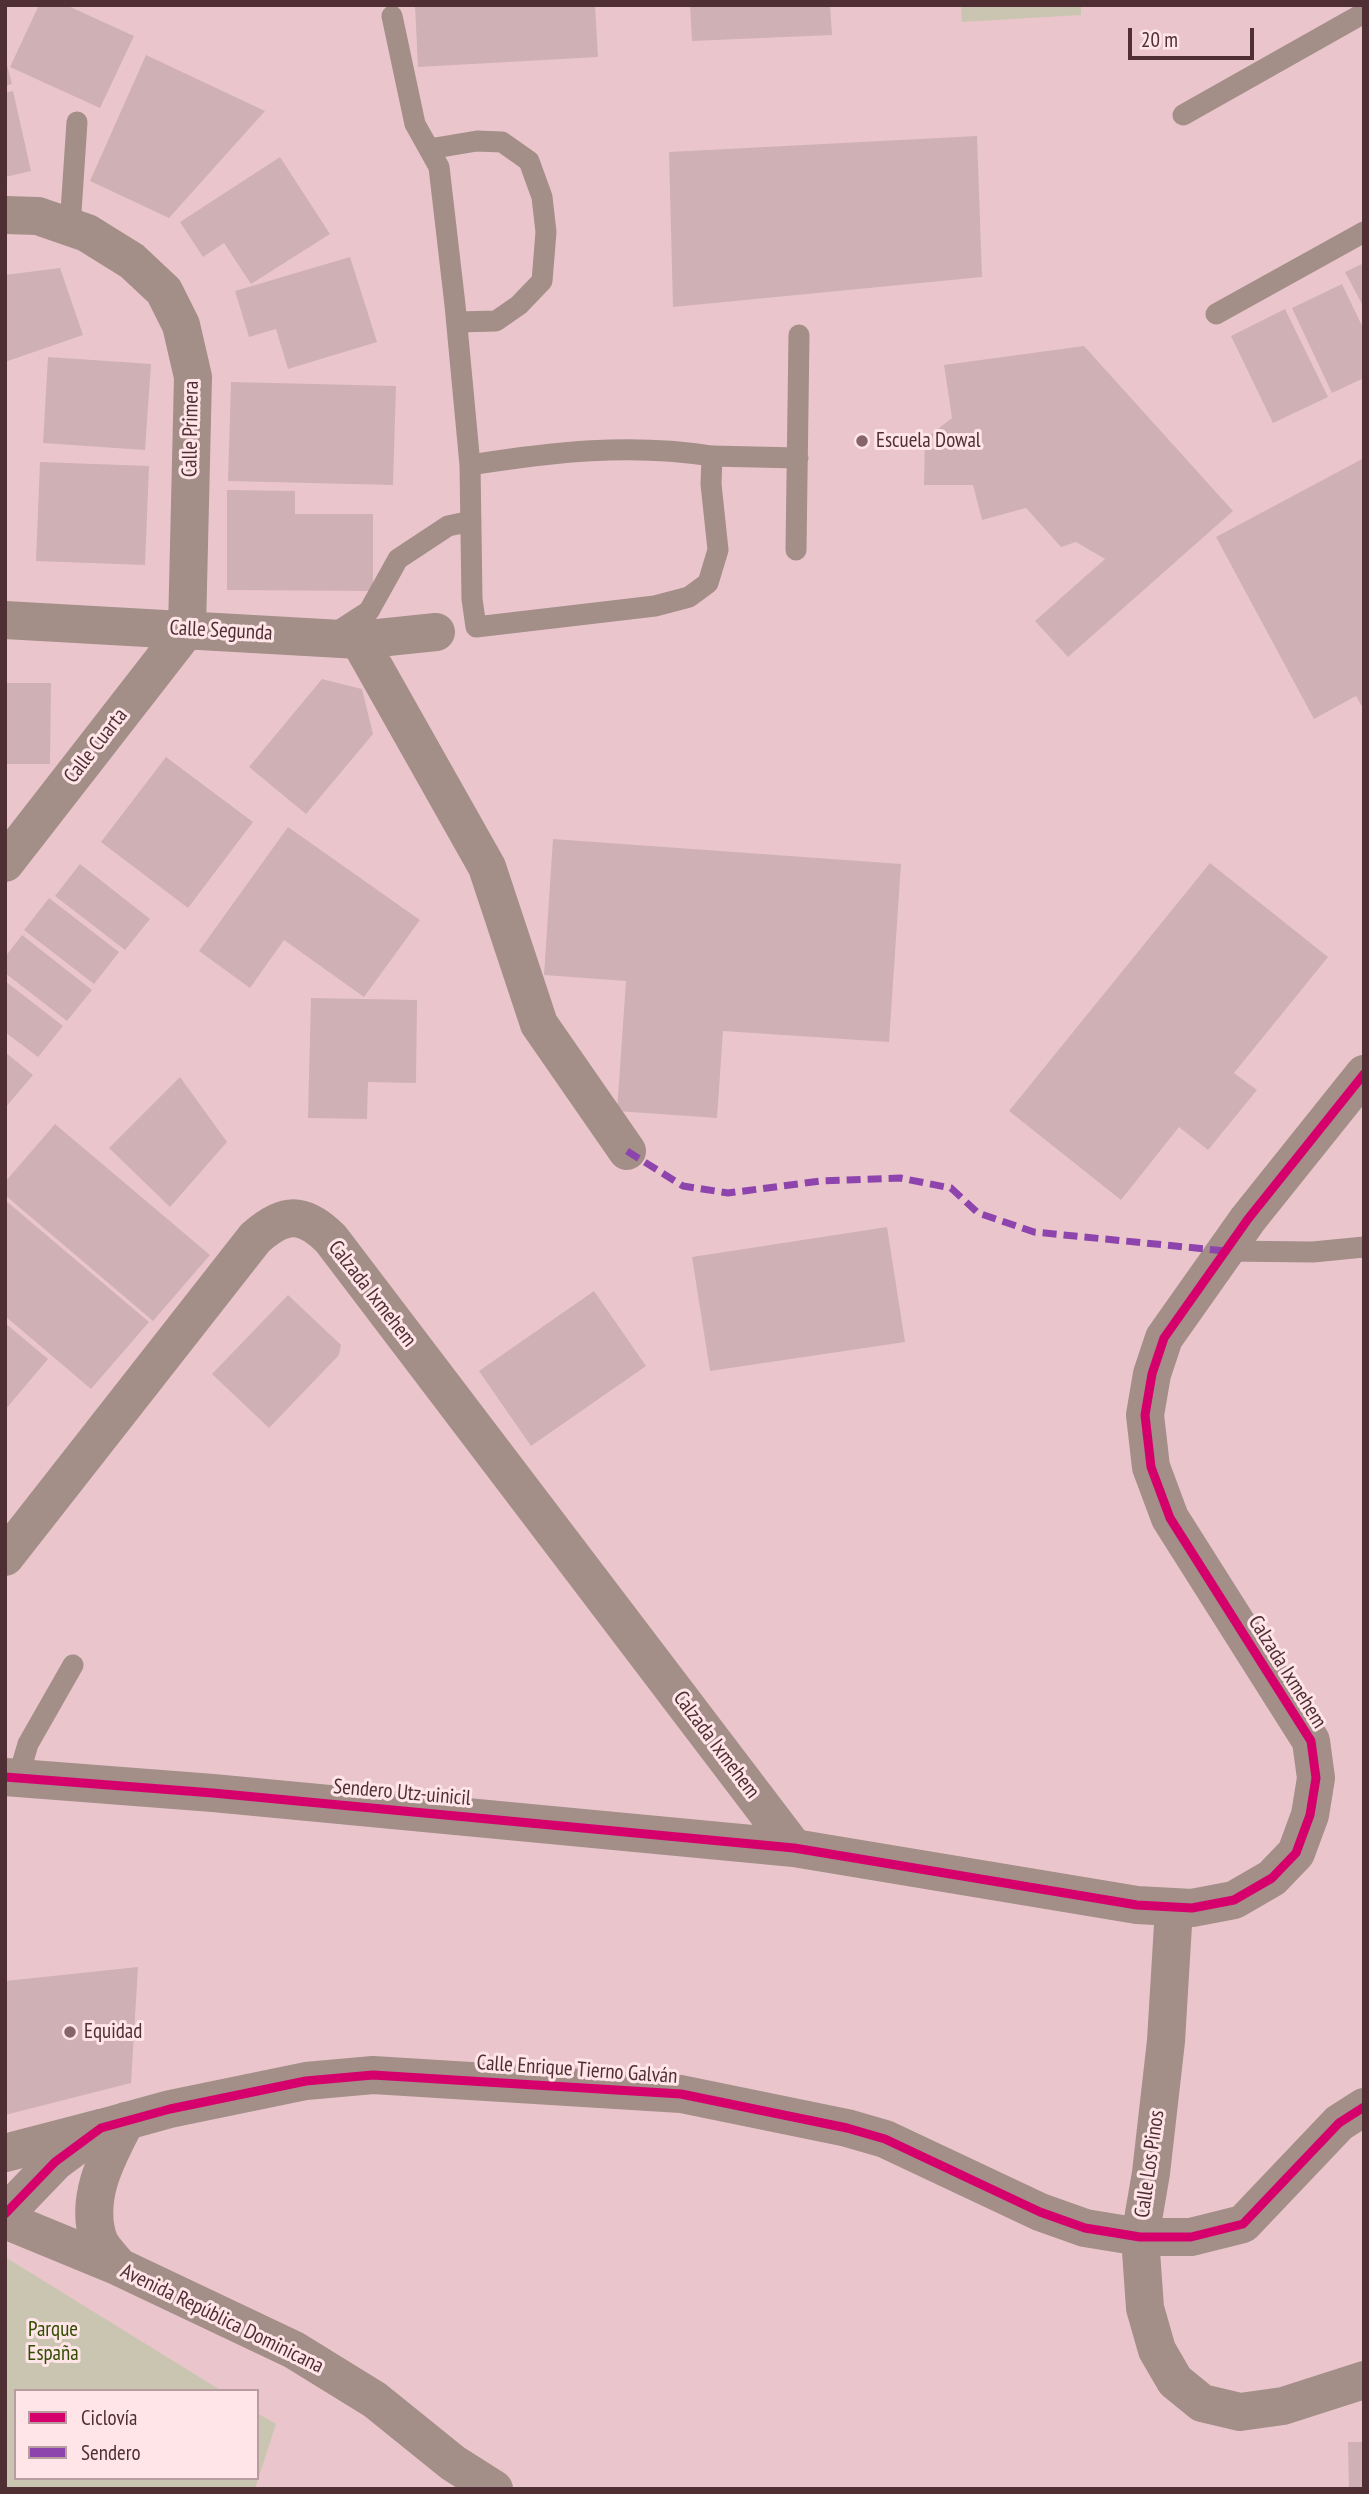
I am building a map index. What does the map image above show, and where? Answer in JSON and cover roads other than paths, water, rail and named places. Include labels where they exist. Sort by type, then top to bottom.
[{"type":"street","name":"Calle Primera","points":[[5,215],[38,216],[87,233],[132,261],[164,291],[181,325],[193,377],[187,629]]},
{"type":"street","name":"Calle Segunda","points":[[5,620],[343,639],[436,632]]},
{"type":"street","name":"Calle Cuarta","points":[[5,863],[187,629]]},
{"type":"street","points":[[343,639],[487,867],[539,1024],[626,1151]]},
{"type":"street","name":"Calzada Ixmehem","points":[[5,1557],[255,1238],[278,1220],[307,1220],[317,1225],[331,1239],[794,1848],[1137,1905],[1192,1908],[1234,1900],[1272,1878],[1296,1853],[1310,1815],[1316,1778],[1311,1741],[1170,1517],[1151,1467],[1145,1415],[1152,1374],[1164,1338],[1248,1219],[1364,1074]]},
{"type":"street","name":"Sendero Utz-uinicil","points":[[12,1778],[213,1793],[794,1848]]},
{"type":"street","name":"Calle Los Pinos","points":[[1174,1908],[1166,2041],[1151,2173],[1140,2237],[1145,2308],[1157,2350],[1175,2381],[1202,2403],[1240,2412],[1283,2406],[1364,2380]]},
{"type":"street","name":"Calle Enrique Tierno Galván","points":[[5,2214],[55,2162],[114,2125],[170,2109],[306,2081],[373,2075],[681,2094],[846,2128],[885,2139],[1040,2212],[1086,2228],[1140,2237],[1191,2237],[1243,2224],[1339,2123],[1364,2106]]},
{"type":"street","points":[[5,2153],[114,2125]]},
{"type":"street","points":[[114,2125],[96,2192],[95,2219],[100,2242],[119,2267]]},
{"type":"street","name":"Avenida República Dominicana","points":[[5,2220],[119,2267],[294,2350],[375,2400],[453,2463],[494,2489]]},
{"type":"lane","points":[[1183,115],[1364,13]]},
{"type":"lane","points":[[392,16],[415,124],[439,167],[470,465],[472,599],[476,626]]},
{"type":"lane","points":[[70,227],[77,122]]},
{"type":"lane","points":[[429,149],[477,141],[502,142],[529,161],[542,197],[547,232],[542,281],[519,305],[496,321],[457,322]]},
{"type":"lane","points":[[1216,314],[1364,232]]},
{"type":"lane","points":[[796,550],[799,335]]},
{"type":"lane","points":[[470,465],[545,453],[634,448],[712,456],[798,458]]},
{"type":"lane","points":[[436,632],[655,606],[689,597],[708,583],[718,550],[711,484],[712,456]]},
{"type":"lane","points":[[343,639],[369,611],[398,559],[448,526],[471,521]]},
{"type":"lane","points":[[1226,1251],[1313,1252],[1364,1247]]},
{"type":"lane","points":[[12,1778],[73,1665]]},
{"type":"place","name":"Escuela Dowal","points":[[862,441]]},
{"type":"place","name":"Equidad","points":[[70,2032]]},
{"type":"park label","name":"Parque España","points":[[53,2342]]}]
